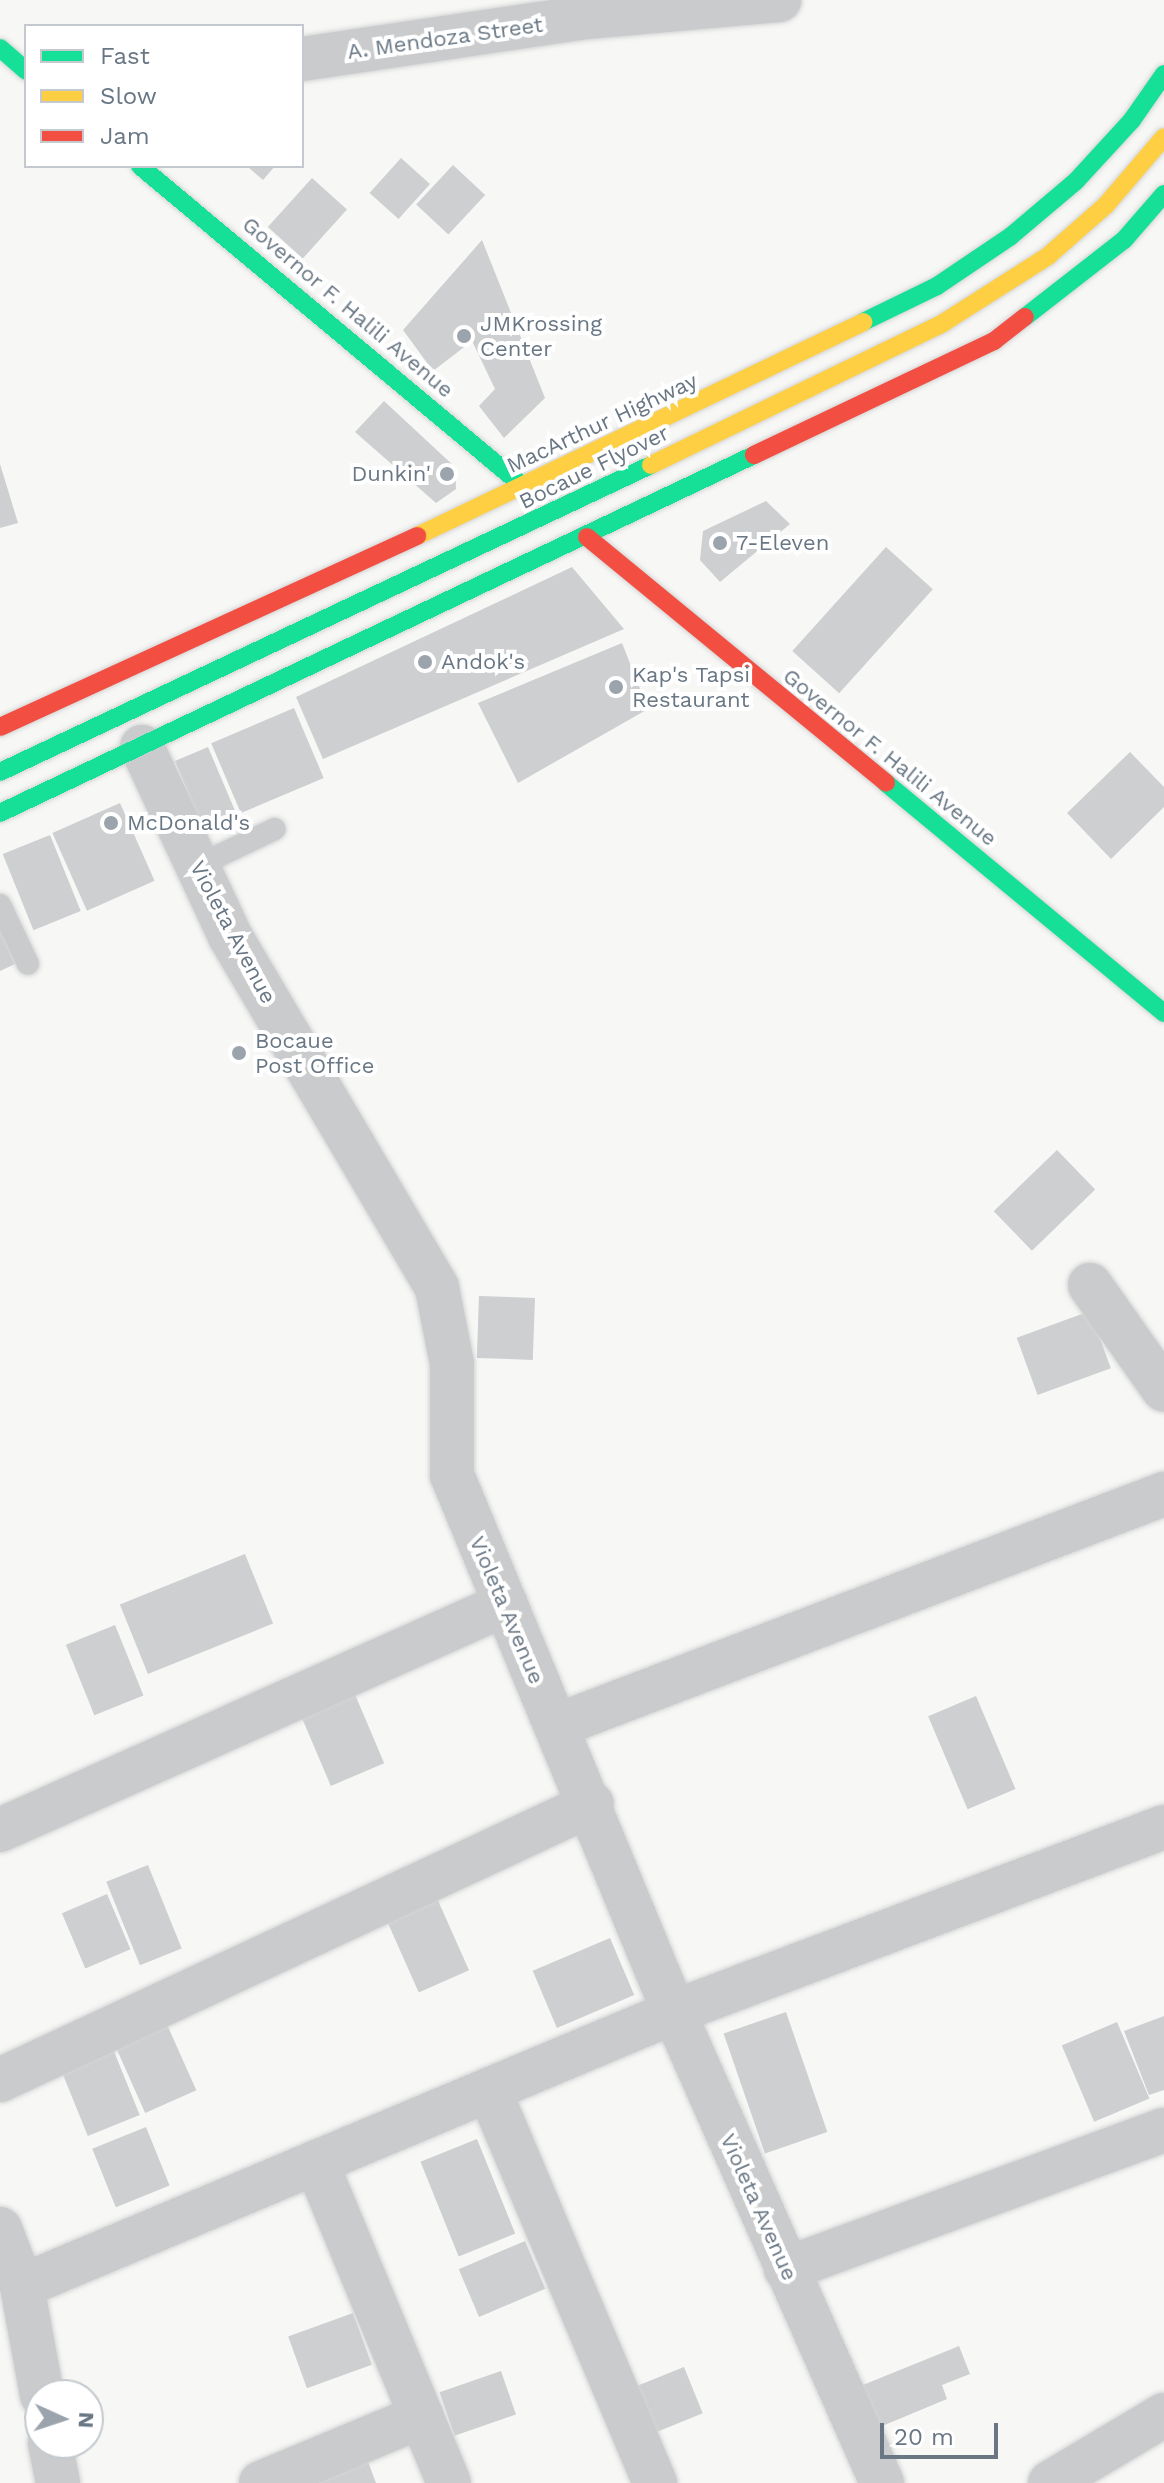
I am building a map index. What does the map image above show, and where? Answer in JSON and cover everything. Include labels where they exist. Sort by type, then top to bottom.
[{"type":"main road","points":[[0,48],[24,69]]},
{"type":"main road","name":"MacArthur Highway","points":[[0,727],[524,487],[937,286],[1011,236],[1076,181],[1132,120],[1164,74]]},
{"type":"main road","name":"Bocaue Flyover","points":[[0,772],[413,580],[943,323],[1048,256],[1106,205],[1164,137]]},
{"type":"main road","name":"Governor F. Halili Avenue","points":[[142,168],[524,487]]},
{"type":"main road","points":[[0,813],[587,537],[994,341],[1124,240],[1164,194]]},
{"type":"main road","name":"Governor F. Halili Avenue","points":[[587,537],[1164,1013]]},
{"type":"street","name":"A. Mendoza Street","points":[[304,59],[577,9],[779,0]]},
{"type":"street","name":"Violeta Avenue","points":[[142,747],[230,936],[437,1288],[452,1364],[452,1475],[556,1726],[592,1804],[674,2012],[882,2483]]},
{"type":"street","points":[[1090,1285],[1164,1390]]},
{"type":"street","points":[[556,1726],[1164,1494]]},
{"type":"street","points":[[0,1830],[506,1604]]},
{"type":"street","points":[[0,2080],[592,1804]]},
{"type":"street","points":[[22,2286],[674,2012],[1164,1827]]},
{"type":"street","points":[[489,2090],[655,2483]]},
{"type":"street","points":[[786,2269],[1164,2130]]},
{"type":"street","points":[[316,2162],[449,2483]]},
{"type":"street","points":[[0,2229],[22,2286],[39,2379]]},
{"type":"street","points":[[1050,2483],[1164,2415]]},
{"type":"street","points":[[261,2483],[422,2416]]},
{"type":"street","points":[[53,2459],[58,2483]]},
{"type":"lane","points":[[197,866],[275,829]]},
{"type":"lane","points":[[0,905],[28,964]]},
{"type":"building","points":[[401,158],[430,184],[399,219],[370,193]]},
{"type":"building","points":[[453,165],[485,195],[448,235],[416,204]]},
{"type":"building","points":[[249,168],[273,168],[263,180]]},
{"type":"building","points":[[312,178],[347,209],[303,258],[268,227]]},
{"type":"building","name":"JMKrossing Center","points":[[482,240],[545,398],[504,438],[479,406],[495,389],[472,341],[433,371],[403,330]]},
{"type":"building","points":[[384,401],[455,467],[456,489],[436,503],[355,432]]},
{"type":"building","points":[[0,464],[18,523],[0,528]]},
{"type":"building","points":[[766,501],[790,524],[720,582],[700,560],[703,531]]},
{"type":"building","points":[[886,547],[933,589],[839,693],[792,651]]},
{"type":"building","points":[[572,567],[624,629],[323,759],[296,697]]},
{"type":"building","points":[[622,643],[648,709],[518,783],[478,703]]},
{"type":"building","points":[[294,708],[324,778],[241,813],[211,743]]},
{"type":"building","points":[[208,747],[237,814],[203,828],[175,761]]},
{"type":"building","points":[[1130,752],[1164,787],[1164,807],[1111,859],[1067,813]]},
{"type":"building","points":[[120,803],[155,881],[87,911],[52,833]]},
{"type":"building","points":[[50,835],[81,911],[33,930],[3,854]]},
{"type":"building","points":[[0,931],[15,964],[0,971]]},
{"type":"building","points":[[1057,1150],[1095,1190],[1032,1251],[994,1211]]},
{"type":"building","points":[[479,1296],[535,1298],[533,1360],[477,1358]]},
{"type":"building","points":[[1090,1311],[1111,1368],[1038,1395],[1017,1338]]},
{"type":"building","points":[[245,1554],[273,1624],[148,1674],[120,1605]]},
{"type":"building","points":[[115,1625],[143,1695],[94,1715],[66,1645]]},
{"type":"building","points":[[351,1685],[384,1763],[331,1786],[298,1708]]},
{"type":"building","points":[[976,1696],[1015,1789],[968,1809],[928,1716]]},
{"type":"building","points":[[148,1865],[182,1948],[140,1965],[106,1882]]},
{"type":"building","points":[[432,1887],[469,1970],[419,1993],[382,1909]]},
{"type":"building","points":[[107,1894],[130,1949],[85,1968],[62,1913]]},
{"type":"building","points":[[610,1938],[634,1995],[557,2028],[533,1971]]},
{"type":"building","points":[[786,2012],[827,2132],[765,2154],[724,2033]]},
{"type":"building","points":[[1164,2016],[1164,2090],[1149,2095],[1124,2031]]},
{"type":"building","points":[[165,2020],[196,2090],[145,2113],[114,2043]]},
{"type":"building","points":[[1117,2022],[1149,2098],[1094,2122],[1062,2045]]},
{"type":"building","points":[[109,2039],[140,2115],[88,2136],[57,2060]]},
{"type":"building","points":[[146,2127],[170,2185],[116,2207],[92,2149]]},
{"type":"building","points":[[477,2139],[515,2234],[459,2256],[420,2162]]},
{"type":"building","points":[[525,2241],[545,2289],[479,2317],[459,2269]]},
{"type":"building","points":[[353,2313],[372,2365],[307,2388],[288,2337]]},
{"type":"building","points":[[959,2346],[970,2374],[942,2385],[947,2399],[875,2429],[858,2387]]},
{"type":"building","points":[[684,2367],[703,2413],[646,2436],[627,2390]]},
{"type":"building","points":[[501,2371],[516,2414],[455,2436],[440,2392]]},
{"type":"building","points":[[366,2456],[376,2483],[299,2483]]},
{"type":"traffic: fast","points":[[0,48],[24,69]]},
{"type":"traffic: fast","points":[[863,322],[937,286],[1011,236],[1076,181],[1132,120],[1164,74]]},
{"type":"traffic: fast","points":[[142,168],[524,487]]},
{"type":"traffic: fast","points":[[1025,317],[1124,240],[1164,194]]},
{"type":"traffic: fast","points":[[0,813],[754,455]]},
{"type":"traffic: fast","points":[[0,772],[651,465]]},
{"type":"traffic: fast","points":[[886,783],[1164,1013]]},
{"type":"traffic: slow","points":[[651,465],[943,323],[1048,256],[1106,205],[1164,137]]},
{"type":"traffic: slow","points":[[417,536],[863,322]]},
{"type":"traffic: jam","points":[[754,455],[994,341],[1025,317]]},
{"type":"traffic: jam","points":[[0,727],[417,536]]},
{"type":"traffic: jam","points":[[587,537],[886,783]]},
{"type":"place","name":"JMKrossing Center","points":[[464,336]]},
{"type":"place","name":"Dunkin'","points":[[447,474]]},
{"type":"place","name":"7-Eleven","points":[[720,543]]},
{"type":"place","name":"Andok's","points":[[425,662]]},
{"type":"place","name":"Kap's Tapsi Restaurant","points":[[616,687]]},
{"type":"place","name":"McDonald's","points":[[111,823]]},
{"type":"place","name":"Bocaue Post Office","points":[[239,1053]]}]
